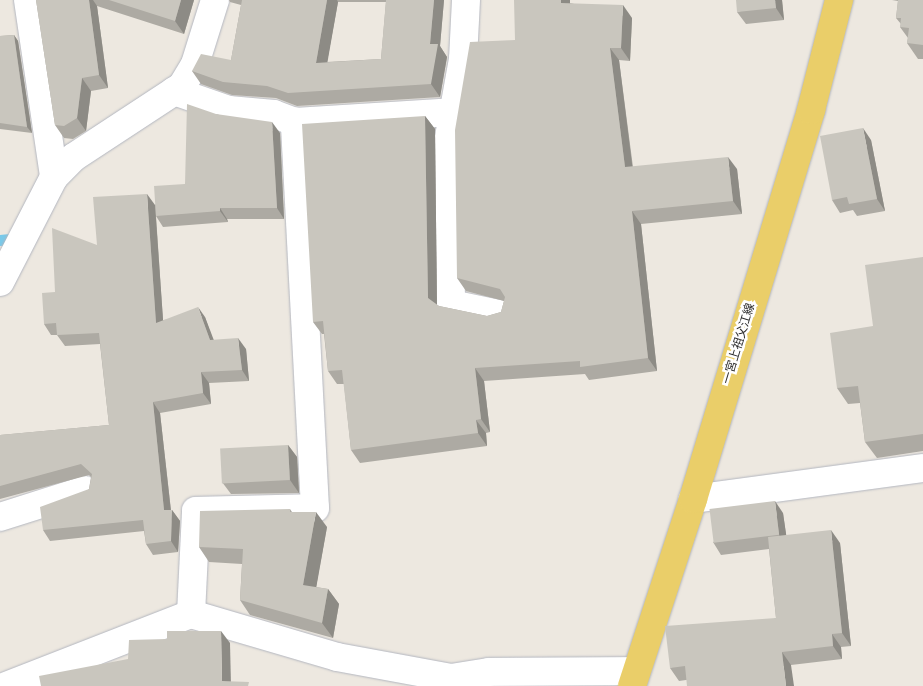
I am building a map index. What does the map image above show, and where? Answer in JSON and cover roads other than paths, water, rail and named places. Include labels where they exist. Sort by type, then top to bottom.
[{"type":"main road","name":"一宮上祖父江線","points":[[634,679],[693,499],[811,110],[839,0]]},
{"type":"street","points":[[28,0],[54,177]]},
{"type":"street","points":[[0,282],[5,266],[54,177],[74,157],[182,86],[195,64],[215,0]]},
{"type":"street","points":[[466,0],[463,58],[448,142],[451,304],[499,314]]},
{"type":"street","points":[[174,91],[229,110],[274,114],[295,122],[452,112]]},
{"type":"street","points":[[191,614],[196,511],[315,508],[295,122]]},
{"type":"street","points":[[693,499],[923,468]]},
{"type":"street","points":[[0,518],[85,490]]},
{"type":"street","points":[[6,686],[191,614],[337,657],[450,682],[489,672],[634,679]]},
{"type":"waterway","points":[[0,240],[10,239]]}]
